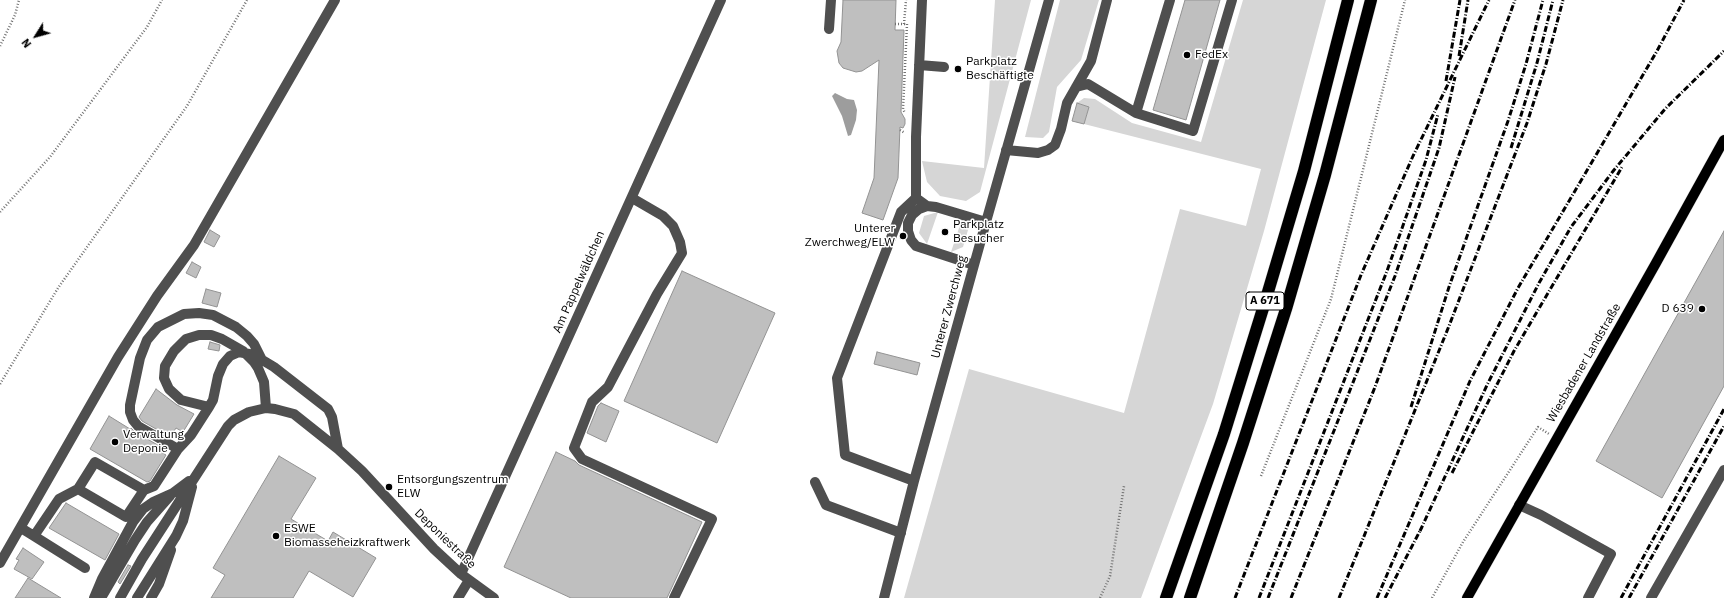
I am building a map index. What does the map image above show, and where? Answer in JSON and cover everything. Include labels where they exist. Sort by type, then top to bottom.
[{"type":"highway","name":"A 671","points":[[1166,598],[1224,434],[1265,302],[1304,171],[1348,0]]},
{"type":"highway","name":"A 671","points":[[1190,598],[1243,443],[1286,309],[1325,175],[1371,0]]},
{"type":"main road","name":"Wiesbadener Landstraße","points":[[1467,598],[1724,140]]},
{"type":"street","points":[[0,564],[118,357],[157,296],[194,245],[335,0]]},
{"type":"street","name":"Am Pappelwäldchen","points":[[458,598],[465,577],[721,0]]},
{"type":"street","points":[[829,29],[831,0]]},
{"type":"street","points":[[914,481],[845,455],[837,378],[901,212],[916,198],[922,0]]},
{"type":"street","name":"Unterer Zwerchweg","points":[[884,598],[914,481],[1049,0]]},
{"type":"street","points":[[1006,150],[1038,153],[1048,150],[1055,144],[1061,129],[1066,102],[1091,61],[1107,0]]},
{"type":"street","points":[[1136,113],[1170,0]]},
{"type":"street","points":[[1076,87],[1088,84],[1136,113],[1193,131],[1232,0]]},
{"type":"street","points":[[919,65],[944,67]]},
{"type":"street","points":[[632,198],[663,216],[673,226],[680,242],[682,253],[657,294],[608,387],[592,402],[574,448],[582,459],[712,519],[674,598]]},
{"type":"street","points":[[916,198],[927,206]]},
{"type":"street","points":[[974,265],[924,250],[916,246],[911,240],[908,232],[908,223],[912,215],[919,209],[927,206],[936,207],[986,222]]},
{"type":"street","points":[[178,449],[138,426],[133,420],[130,412],[130,405],[140,358],[147,340],[158,327],[184,314],[199,312],[212,315],[236,327],[247,336],[254,344],[261,358]]},
{"type":"street","points":[[209,407],[182,400],[169,389],[164,378],[164,372],[168,359],[181,343],[192,336],[217,336],[242,351],[261,358],[288,377],[328,409],[332,417],[338,449]]},
{"type":"street","points":[[94,598],[144,490],[154,486],[178,449],[191,435],[209,407],[213,400],[218,376],[223,364],[230,356],[242,351]]},
{"type":"street","points":[[120,598],[228,426],[234,420],[249,412],[266,408],[265,389],[262,375],[254,362],[242,351]]},
{"type":"street","name":"Deponiestraße","points":[[266,408],[294,414],[338,449],[362,471],[422,536],[465,577],[494,598]]},
{"type":"street","points":[[34,536],[59,499],[78,489],[95,462],[144,490]]},
{"type":"street","points":[[1651,598],[1724,470]]},
{"type":"street","points":[[130,519],[148,506],[173,493],[194,478]]},
{"type":"street","points":[[137,598],[176,536],[183,521],[194,478]]},
{"type":"street","points":[[815,482],[826,505],[901,533]]},
{"type":"street","points":[[78,489],[130,519]]},
{"type":"street","points":[[102,598],[146,522],[173,493]]},
{"type":"street","points":[[1519,505],[1541,515],[1611,554],[1588,598]]},
{"type":"street","points":[[21,528],[85,568]]},
{"type":"street","points":[[151,598],[165,571],[176,536]]},
{"type":"path","points":[[0,46],[16,16],[19,0]]},
{"type":"path","points":[[0,212],[50,157],[146,27],[162,0]]},
{"type":"path","points":[[0,384],[58,288],[187,106],[247,0]]},
{"type":"path","points":[[904,24],[906,0]]},
{"type":"path","points":[[1261,476],[1332,299],[1405,0]]},
{"type":"path","points":[[895,24],[907,24],[903,109],[908,119]]},
{"type":"path","points":[[905,133],[906,129]]},
{"type":"path","points":[[1432,598],[1463,542],[1538,427]]},
{"type":"path","points":[[1100,598],[1110,576],[1124,486]]},
{"type":"shaded area","points":[[995,0],[1031,0],[980,192],[966,201],[940,196],[927,182],[922,161],[984,168]]},
{"type":"shaded area","points":[[1060,0],[1099,0],[1081,60],[1057,87],[1049,132],[1043,138],[1025,137]]},
{"type":"shaded area","points":[[1243,0],[1326,0],[1264,231],[1213,404],[1141,598],[904,598],[969,369],[1124,413],[1180,209],[1246,226],[1261,169],[1084,124],[1089,107],[1077,103],[1084,98],[1095,99],[1132,123],[1201,142]]},
{"type":"shaded area","points":[[835,93],[847,99],[854,100],[857,110],[856,120],[851,135],[848,136],[842,116],[832,96]]},
{"type":"shaded area","points":[[938,212],[927,244],[919,233],[924,216]]},
{"type":"shaded area","points":[[962,219],[968,230],[963,247],[951,252]]},
{"type":"building","points":[[843,0],[896,0],[895,30],[904,30],[901,112],[905,119],[905,124],[903,128],[900,127],[898,178],[883,220],[862,213],[874,178],[879,60],[862,71],[856,72],[843,68],[839,63],[837,51],[841,42]]},
{"type":"building","name":"FedEx","points":[[1185,0],[1220,0],[1186,120],[1153,110]]},
{"type":"building","points":[[1077,103],[1089,107],[1084,124],[1072,121]]},
{"type":"building","points":[[210,230],[220,236],[214,247],[204,242]]},
{"type":"building","name":"D 639","points":[[1724,231],[1724,386],[1662,498],[1596,461]]},
{"type":"building","points":[[192,262],[201,267],[196,278],[186,273]]},
{"type":"building","points":[[682,271],[775,313],[717,443],[624,401]]},
{"type":"building","points":[[206,289],[221,293],[217,307],[202,303]]},
{"type":"building","points":[[210,342],[220,345],[219,351],[208,349]]},
{"type":"building","points":[[877,352],[920,363],[917,375],[874,364]]},
{"type":"building","points":[[156,389],[177,405],[194,414],[183,432],[176,428],[170,437],[142,421],[139,417]]},
{"type":"building","points":[[601,403],[619,411],[606,442],[587,433],[598,406]]},
{"type":"building","points":[[109,416],[163,448],[161,452],[166,455],[150,481],[147,482],[90,449]]},
{"type":"building","points":[[556,452],[575,461],[579,465],[702,522],[667,598],[571,598],[504,567]]},
{"type":"building","name":"ESWE Biomasseheizkraftwerk","points":[[279,456],[316,478],[291,519],[328,541],[333,532],[376,558],[353,597],[309,571],[293,598],[211,598],[225,575],[213,568]]},
{"type":"building","points":[[66,503],[119,534],[105,560],[49,528]]},
{"type":"building","points":[[23,548],[44,562],[32,579],[14,569],[19,560],[16,559]]},
{"type":"building","points":[[128,565],[131,566],[120,584],[118,582]]},
{"type":"building","points":[[28,578],[61,598],[15,598]]},
{"type":"railway","points":[[1446,81],[1460,0]]},
{"type":"railway","points":[[1459,56],[1468,0]]},
{"type":"railway","points":[[1235,598],[1361,275],[1413,156],[1489,0]]},
{"type":"railway","points":[[1291,598],[1375,387],[1515,0]]},
{"type":"railway","points":[[1411,407],[1449,287],[1508,121],[1526,64],[1543,0]]},
{"type":"railway","points":[[1511,148],[1537,63],[1553,0]]},
{"type":"railway","points":[[1339,598],[1449,326],[1527,123],[1546,64],[1563,0]]},
{"type":"railway","points":[[1377,598],[1470,381],[1518,288],[1657,51],[1684,0]]},
{"type":"railway","points":[[1420,531],[1487,385],[1539,283],[1571,227],[1614,170],[1665,109],[1724,51]]},
{"type":"railway","points":[[1268,598],[1395,276],[1439,148],[1455,77]]},
{"type":"railway","points":[[1259,598],[1387,271],[1426,160],[1438,114]]},
{"type":"railway","points":[[1452,473],[1514,351],[1622,167]]},
{"type":"railway","points":[[1621,598],[1724,409]]},
{"type":"railway","points":[[1629,598],[1724,426]]},
{"type":"railway","points":[[1385,598],[1422,527]]},
{"type":"place","name":"FedEx","points":[[1187,55]]},
{"type":"place","name":"Parkplatz Beschäftigte","points":[[958,69]]},
{"type":"place","name":"Parkplatz Besucher","points":[[945,232]]},
{"type":"place","name":"Unterer Zwerchweg/ELW","points":[[903,236]]},
{"type":"place","name":"D 639","points":[[1702,309]]},
{"type":"place","name":"Verwaltung Deponie","points":[[115,442]]},
{"type":"place","name":"Entsorgungszentrum ELW","points":[[389,487]]},
{"type":"place","name":"ESWE Biomasseheizkraftwerk","points":[[276,536]]}]
